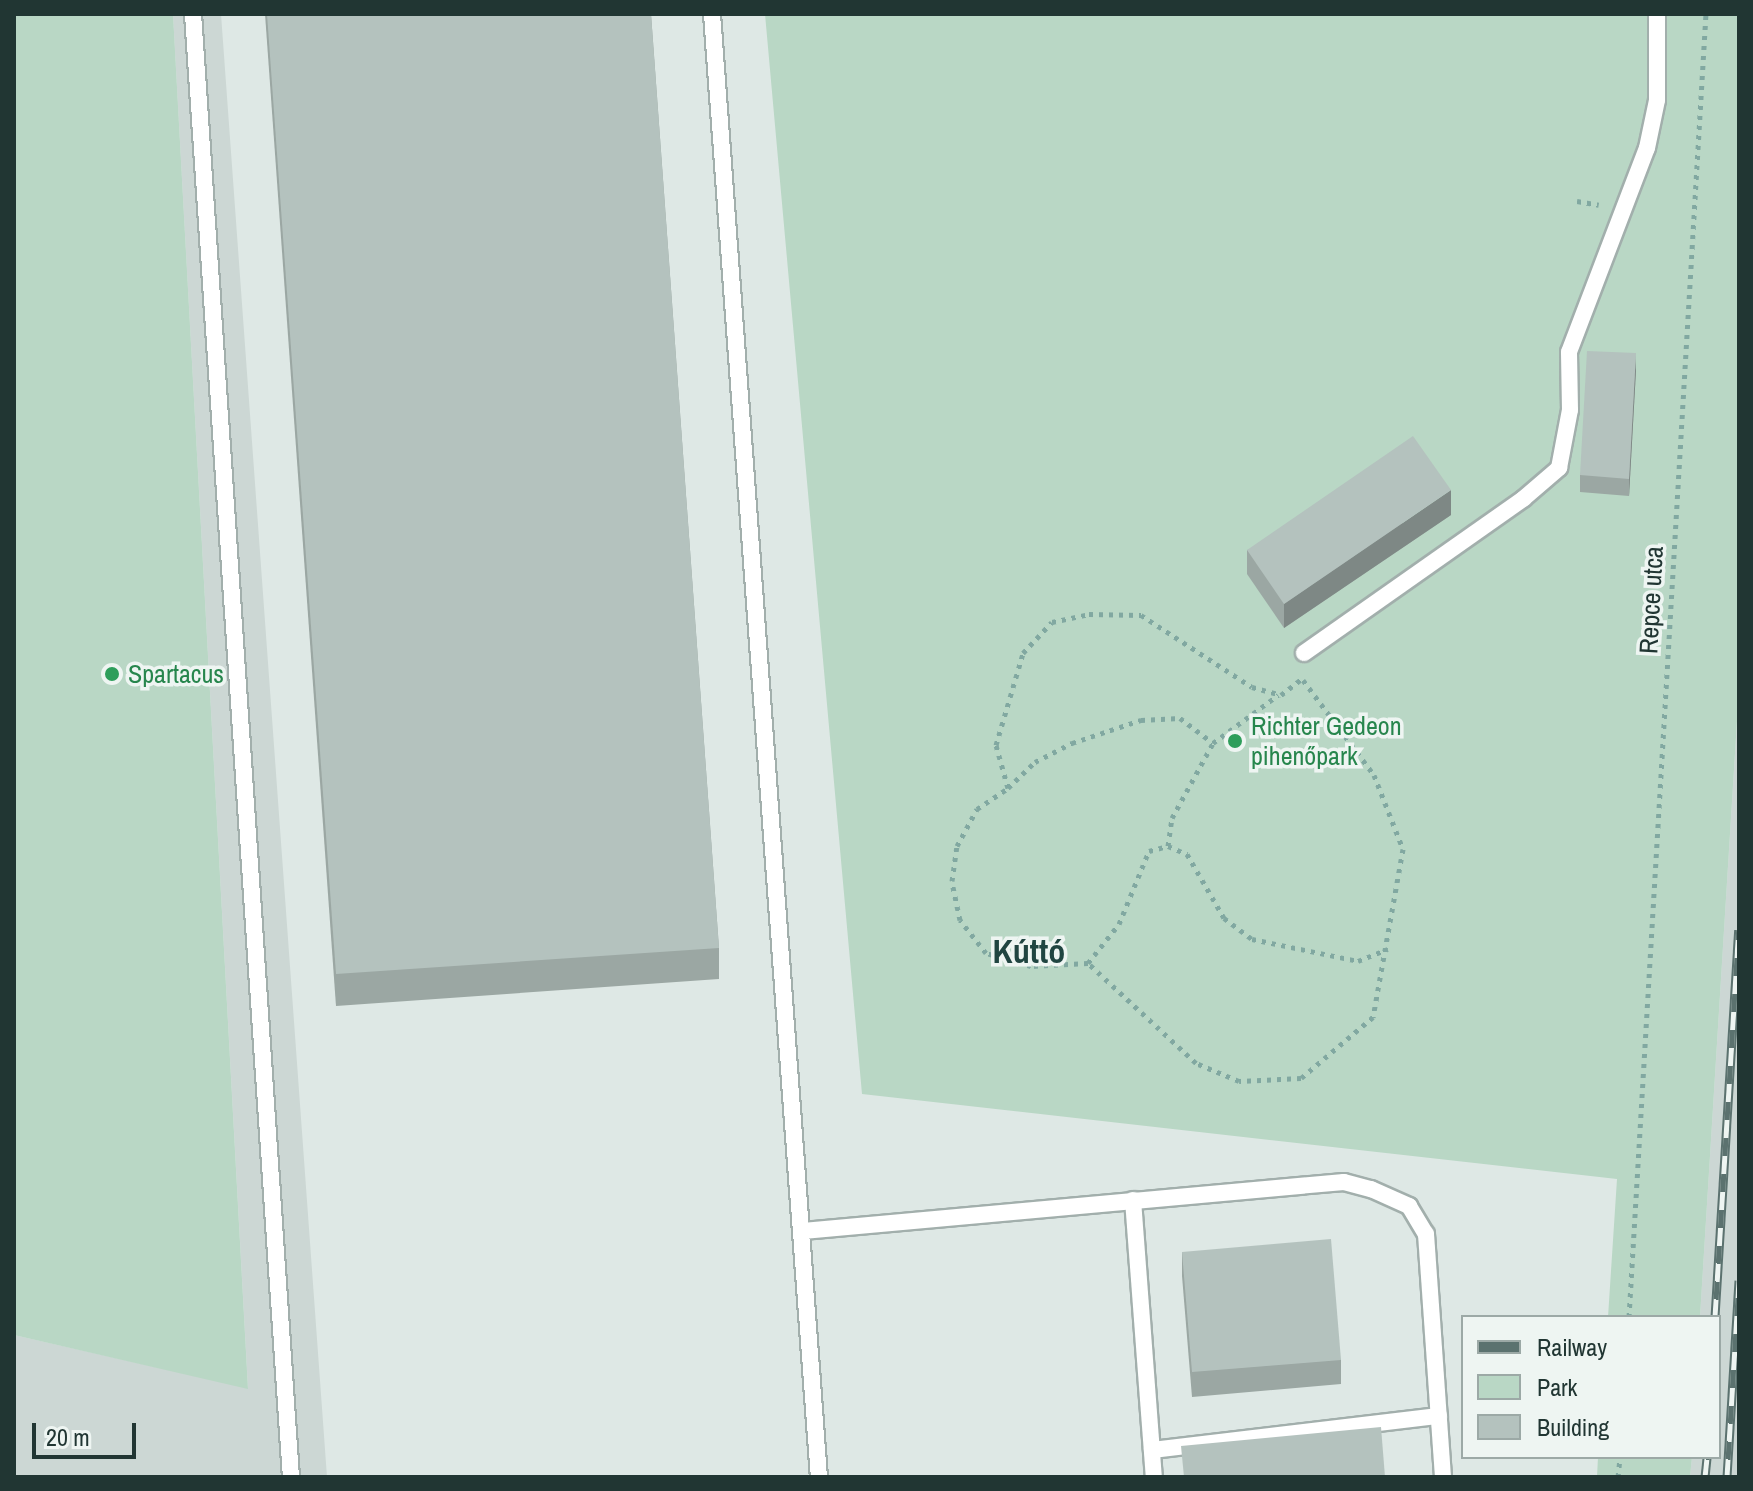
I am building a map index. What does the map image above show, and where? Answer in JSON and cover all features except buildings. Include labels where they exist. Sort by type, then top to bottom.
[{"type":"lane","points":[[193,14],[291,1477]]},
{"type":"lane","points":[[712,14],[819,1477]]},
{"type":"lane","points":[[1304,653],[1523,499],[1559,468],[1570,410],[1569,352],[1647,148],[1657,100],[1657,14]]},
{"type":"lane","points":[[803,1231],[1344,1182],[1409,1206],[1426,1234],[1443,1477]]},
{"type":"lane","points":[[1133,1200],[1154,1477]]},
{"type":"lane","points":[[1152,1450],[1439,1416]]},
{"type":"path","name":"Repce utca","points":[[1629,1315],[1706,14]]},
{"type":"path","points":[[1008,788],[996,745],[1023,653],[1052,622],[1089,614],[1141,615],[1252,687],[1279,694]]},
{"type":"path","points":[[1213,743],[1180,718],[1141,720],[1047,756],[977,809],[957,846],[952,881],[960,920],[986,953],[1031,966],[1088,963],[1196,1063],[1239,1081],[1301,1078],[1373,1017],[1389,949],[1403,849],[1374,775],[1303,680],[1304,653]]},
{"type":"path","points":[[1168,846],[1172,818],[1213,743],[1303,680]]},
{"type":"path","points":[[1088,963],[1119,924],[1149,851],[1168,846],[1187,854],[1224,918],[1252,939],[1358,961],[1389,949]]},
{"type":"shaded area","points":[[173,14],[221,14],[327,1477],[14,1477],[14,1335],[248,1388]]},
{"type":"shaded area","points":[[1739,689],[1739,1477],[1690,1477],[1692,1459],[1721,1459],[1721,1315],[1700,1315]]},
{"type":"green space","name":"Spartacus","points":[[14,14],[173,14],[248,1389],[14,1335]]},
{"type":"green space","name":"Richter Gedeon pihenőpark","points":[[765,14],[1739,14],[1739,689],[1700,1315],[1608,1315],[1617,1179],[862,1094]]},
{"type":"green space","points":[[1598,1459],[1692,1459],[1690,1477],[1597,1477]]},
{"type":"railway","points":[[1715,1315],[1739,930]]},
{"type":"railway","points":[[1727,1477],[1739,1280]]},
{"type":"railway","points":[[1705,1477],[1707,1459]]},
{"type":"place","name":"Spartacus","points":[[112,674]]},
{"type":"place","name":"Richter Gedeon pihenőpark","points":[[1235,741]]},
{"type":"district","name":"Kúttó","points":[[1029,952]]}]
